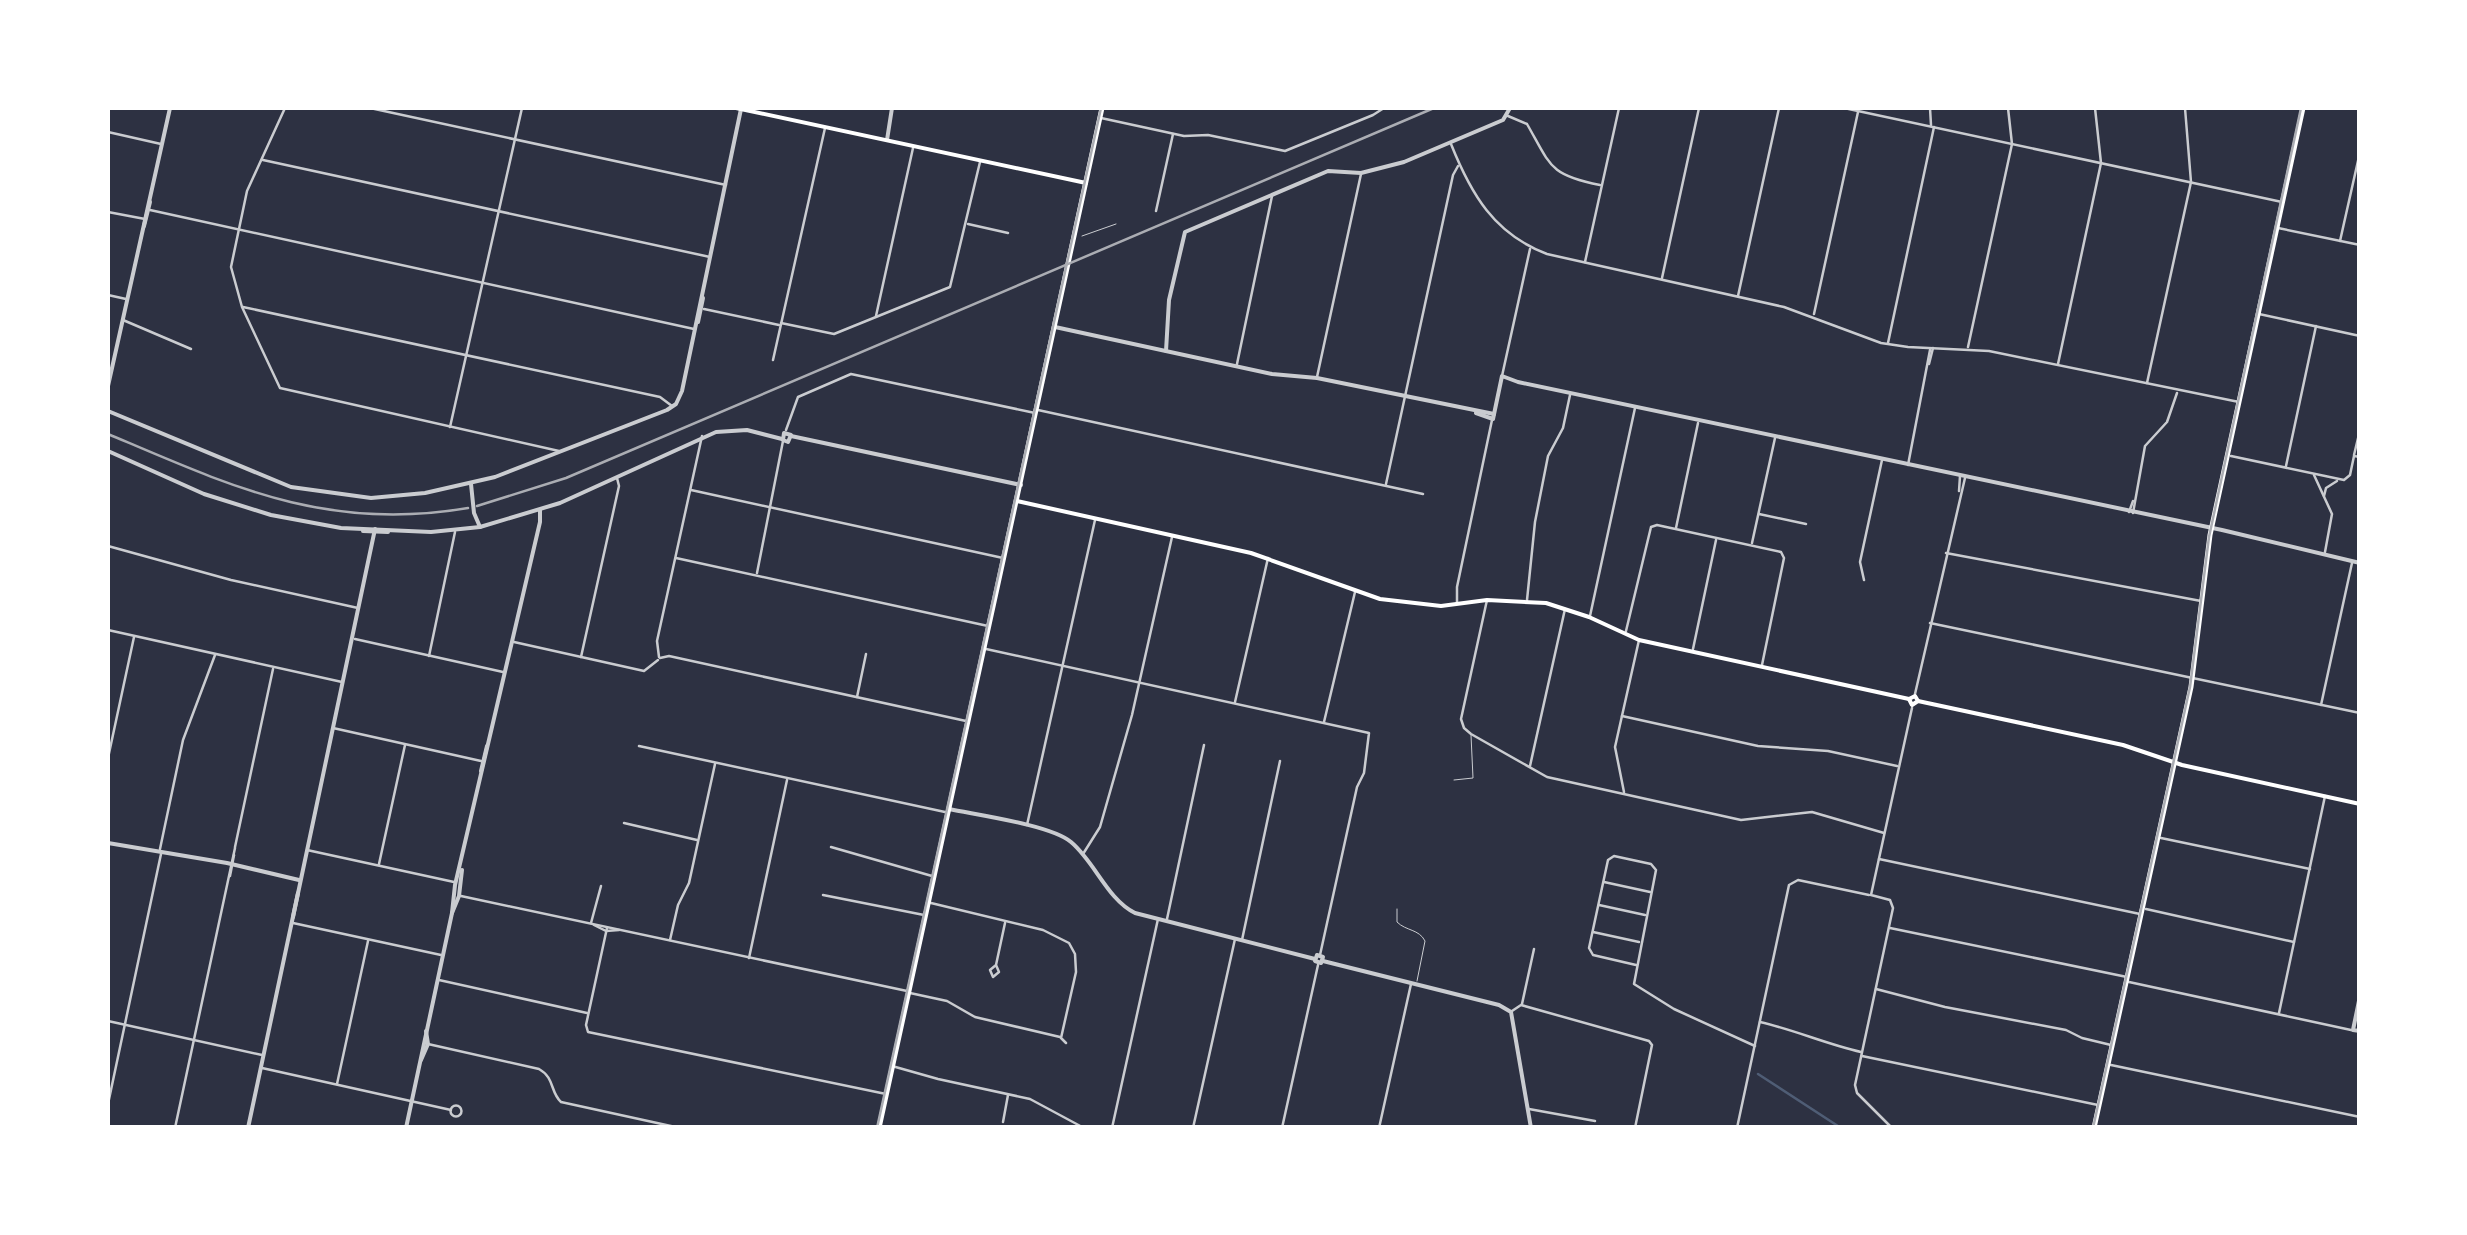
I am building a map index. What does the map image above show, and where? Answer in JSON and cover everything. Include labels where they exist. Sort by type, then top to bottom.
[{"type":"main road","points":[[878,1128],[1102,108]]},
{"type":"main road","points":[[2094,1128],[2193,678],[2212,529],[2302,108]]},
{"type":"main road","points":[[743,109],[1086,183]]},
{"type":"main road","points":[[1017,500],[1268,558],[1355,592],[1406,604],[1527,600],[1590,617],[1639,640],[2122,745],[2175,762],[2360,804]]},
{"type":"street","points":[[108,386],[170,108]]},
{"type":"street","points":[[285,108],[248,191],[231,268],[242,307],[278,386],[286,392],[561,451]]},
{"type":"street","points":[[370,108],[727,185]]},
{"type":"street","points":[[452,428],[522,108]]},
{"type":"street","points":[[886,140],[892,108]]},
{"type":"street","points":[[1508,116],[1510,108]]},
{"type":"street","points":[[1585,263],[1618,108]]},
{"type":"street","points":[[1662,280],[1699,108]]},
{"type":"street","points":[[1738,296],[1779,108]]},
{"type":"street","points":[[1844,108],[2282,202]]},
{"type":"street","points":[[1888,344],[1932,126],[1930,108]]},
{"type":"street","points":[[1967,348],[2012,144],[2008,108]]},
{"type":"street","points":[[2057,366],[2101,163],[2095,108]]},
{"type":"street","points":[[2147,384],[2191,182],[2184,108]]},
{"type":"street","points":[[108,411],[291,487],[371,498],[468,485],[673,408],[680,397],[701,308],[743,109]]},
{"type":"street","points":[[1100,118],[1173,134],[1206,135],[1288,151],[1381,109]]},
{"type":"street","points":[[1814,317],[1858,110]]},
{"type":"street","points":[[1166,351],[1169,300],[1184,234],[1330,170],[1361,173],[1404,162],[1508,116],[1527,124],[1541,153],[1556,170],[1602,186]]},
{"type":"street","points":[[773,360],[825,127]]},
{"type":"street","points":[[108,132],[162,144]]},
{"type":"street","points":[[1156,211],[1173,134]]},
{"type":"street","points":[[1450,143],[1487,214],[1530,247],[1738,296],[1814,317],[1848,333],[1888,344],[1967,348],[2238,404]]},
{"type":"street","points":[[876,317],[913,146]]},
{"type":"street","points":[[2340,241],[2360,152]]},
{"type":"street","points":[[261,160],[711,257]]},
{"type":"street","points":[[701,308],[832,334],[951,286],[980,160]]},
{"type":"street","points":[[1385,486],[1453,175],[1459,165]]},
{"type":"street","points":[[1317,378],[1361,173]]},
{"type":"street","points":[[1236,367],[1272,195]]},
{"type":"street","points":[[149,211],[696,327]]},
{"type":"street","points":[[108,212],[144,220]]},
{"type":"street","points":[[966,224],[1008,232]]},
{"type":"street","points":[[2276,228],[2360,245]]},
{"type":"street","points":[[1457,604],[1457,587],[1530,247]]},
{"type":"street","points":[[108,295],[127,299]]},
{"type":"street","points":[[242,307],[660,397],[673,408]]},
{"type":"street","points":[[2258,313],[2360,336]]},
{"type":"street","points":[[122,320],[190,349]]},
{"type":"street","points":[[2285,467],[2316,326]]},
{"type":"street","points":[[1055,327],[1236,367],[1317,378],[1493,416]]},
{"type":"street","points":[[1906,465],[1932,348]]},
{"type":"street","points":[[756,575],[796,400],[848,374],[1422,494]]},
{"type":"street","points":[[1501,379],[2360,563]]},
{"type":"street","points":[[2131,513],[2147,442],[2165,425],[2175,391]]},
{"type":"street","points":[[1527,600],[1535,522],[1548,456],[1563,428],[1570,394]]},
{"type":"street","points":[[1590,617],[1635,407]]},
{"type":"street","points":[[1676,529],[1699,420]]},
{"type":"street","points":[[108,453],[240,506],[302,522],[391,532],[477,528],[538,510],[722,430],[787,437],[1021,485]]},
{"type":"street","points":[[2324,496],[2332,482],[2350,475],[2360,430]]},
{"type":"street","points":[[660,658],[657,642],[702,436]]},
{"type":"street","points":[[1752,546],[1776,437]]},
{"type":"street","points":[[538,446],[540,459]]},
{"type":"street","points":[[2227,456],[2344,480]]},
{"type":"street","points":[[1864,580],[1860,562],[1882,460]]},
{"type":"street","points":[[2313,474],[2332,514],[2325,554]]},
{"type":"street","points":[[582,657],[619,486],[617,476]]},
{"type":"street","points":[[1870,895],[1963,477]]},
{"type":"street","points":[[468,485],[477,528]]},
{"type":"street","points":[[691,490],[1004,558]]},
{"type":"street","points":[[406,1128],[538,510]]},
{"type":"street","points":[[1759,514],[1806,524]]},
{"type":"street","points":[[1027,826],[1096,519]]},
{"type":"street","points":[[1625,635],[1650,527],[1781,552],[1784,558],[1761,667]]},
{"type":"street","points":[[429,656],[455,530]]},
{"type":"street","points":[[248,1128],[375,531]]},
{"type":"street","points":[[1084,854],[1100,828],[1140,683],[1172,536]]},
{"type":"street","points":[[1692,652],[1716,538]]},
{"type":"street","points":[[108,546],[359,608]]},
{"type":"street","points":[[1946,553],[2202,601]]},
{"type":"street","points":[[676,558],[990,626]]},
{"type":"street","points":[[1235,703],[1268,558]]},
{"type":"street","points":[[2321,705],[2352,561]]},
{"type":"street","points":[[1324,723],[1355,592]]},
{"type":"street","points":[[1487,600],[1460,719],[1470,734],[1548,777],[1742,820],[1812,812],[1884,833]]},
{"type":"street","points":[[1530,768],[1565,609]]},
{"type":"street","points":[[1930,622],[2360,713]]},
{"type":"street","points":[[108,630],[343,682]]},
{"type":"street","points":[[108,758],[134,636]]},
{"type":"street","points":[[353,639],[504,672]]},
{"type":"street","points":[[1625,794],[1615,747],[1639,640]]},
{"type":"street","points":[[512,642],[644,671],[668,656],[968,722]]},
{"type":"street","points":[[984,649],[1369,733],[1364,772],[1357,787],[1282,1128]]},
{"type":"street","points":[[108,1104],[183,740],[215,654]]},
{"type":"street","points":[[856,697],[866,654]]},
{"type":"street","points":[[175,1128],[273,667]]},
{"type":"street","points":[[1622,716],[1758,746],[1828,751],[1899,766]]},
{"type":"street","points":[[333,728],[482,760]]},
{"type":"street","points":[[379,866],[405,744]]},
{"type":"street","points":[[1166,920],[1204,745]]},
{"type":"street","points":[[639,746],[1065,837],[1084,854],[1128,910],[1498,1005],[1511,1012]]},
{"type":"street","points":[[1193,1128],[1280,761]]},
{"type":"street","points":[[670,941],[678,906],[688,886],[716,763]]},
{"type":"street","points":[[748,958],[787,778]]},
{"type":"street","points":[[2279,1015],[2325,796]]},
{"type":"street","points":[[624,823],[699,840]]},
{"type":"street","points":[[2158,838],[2312,870]]},
{"type":"street","points":[[108,843],[301,880]]},
{"type":"street","points":[[831,848],[934,876]]},
{"type":"street","points":[[307,850],[458,883]]},
{"type":"street","points":[[1636,965],[1593,956],[1589,948],[1608,860],[1614,856],[1651,864],[1656,870],[1636,965],[1632,980],[1637,988],[1755,1046]]},
{"type":"street","points":[[1878,858],[2296,942]]},
{"type":"street","points":[[1738,1128],[1792,880],[1886,898],[1893,904],[1855,1085],[1857,1093],[1892,1128]]},
{"type":"street","points":[[1603,882],[1651,892]]},
{"type":"street","points":[[591,924],[601,886]]},
{"type":"street","points":[[457,895],[947,1001],[976,1017],[1066,1042]]},
{"type":"street","points":[[824,895],[925,915]]},
{"type":"street","points":[[928,902],[1056,934],[1069,944],[1075,954],[1076,972],[1061,1038]]},
{"type":"street","points":[[1598,905],[1646,915]]},
{"type":"street","points":[[1112,1128],[1158,918]]},
{"type":"street","points":[[292,920],[442,955]]},
{"type":"street","points":[[996,965],[1006,922]]},
{"type":"street","points":[[1889,928],[2356,1030],[2360,996]]},
{"type":"street","points":[[607,929],[588,1013],[586,1027],[591,1032],[886,1094]]},
{"type":"street","points":[[1592,932],[1640,942]]},
{"type":"street","points":[[337,1084],[369,940]]},
{"type":"street","points":[[1511,1012],[1521,1006],[1534,949]]},
{"type":"street","points":[[437,980],[588,1013]]},
{"type":"street","points":[[1379,1128],[1414,984]]},
{"type":"street","points":[[1876,989],[1945,1007],[2066,1030],[2112,1046]]},
{"type":"street","points":[[1521,1006],[1652,1044],[1635,1128]]},
{"type":"street","points":[[1511,1012],[1531,1128]]},
{"type":"street","points":[[108,1021],[263,1055]]},
{"type":"street","points":[[1760,1022],[1798,1030],[1829,1045],[1862,1054],[2099,1106]]},
{"type":"street","points":[[426,1044],[539,1069],[550,1078],[561,1102],[680,1128]]},
{"type":"street","points":[[2108,1064],[2360,1117]]},
{"type":"street","points":[[892,1066],[1045,1104],[1084,1128]]},
{"type":"street","points":[[260,1068],[451,1110]]},
{"type":"street","points":[[1003,1122],[1008,1094]]},
{"type":"street","points":[[1528,1109],[1595,1122]]},
{"type":"lane","points":[[1082,236],[1116,224]]},
{"type":"lane","points":[[1454,780],[1473,778],[1470,734]]},
{"type":"lane","points":[[1397,909],[1398,922],[1424,941],[1414,984]]},
{"type":"waterway","points":[[1758,1074],[1841,1128]]},
{"type":"tram line","points":[[877,1128],[1101,108]]},
{"type":"tram line","points":[[2093,1128],[2190,687],[2209,537],[2301,108]]},
{"type":"railway","points":[[477,506],[566,478],[1434,108]]},
{"type":"railway","points":[[108,434],[240,487],[325,509],[417,514],[468,508]]}]
